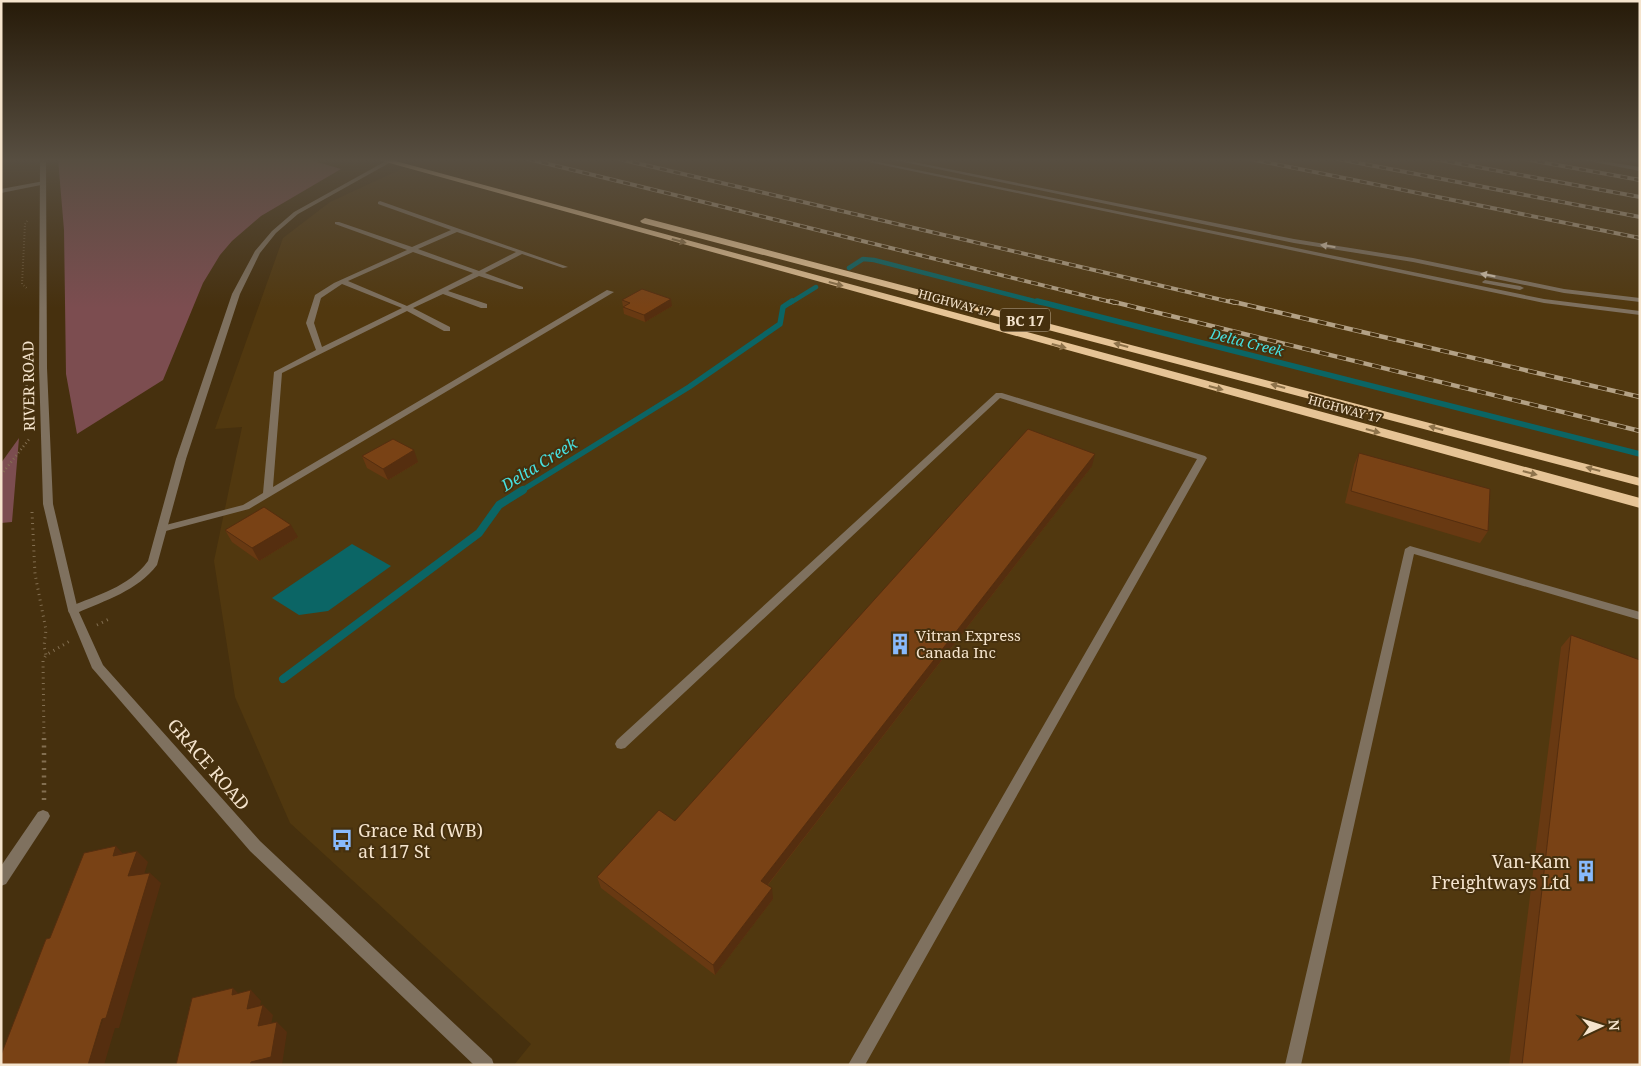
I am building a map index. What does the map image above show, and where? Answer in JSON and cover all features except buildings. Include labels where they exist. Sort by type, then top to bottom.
[{"type":"highway","name":"HIGHWAY 17","points":[[563,209],[1640,502]]},
{"type":"highway","name":"HIGHWAY 17","points":[[599,209],[1640,482]]},
{"type":"street","name":"RIVER ROAD","points":[[44,209],[43,368],[48,504],[73,610]]},
{"type":"street","points":[[73,610],[131,584],[148,570],[153,562],[181,459],[236,294],[258,252],[274,232],[303,209]]},
{"type":"street","points":[[396,209],[565,267]]},
{"type":"street","points":[[1099,209],[1544,300],[1640,313]]},
{"type":"street","points":[[1136,209],[1294,241],[1413,260],[1564,291],[1640,300]]},
{"type":"street","points":[[337,223],[521,288]]},
{"type":"street","points":[[320,351],[310,323],[318,297],[342,281],[456,230]]},
{"type":"street","points":[[268,494],[278,372],[522,252]]},
{"type":"street","points":[[1349,260],[1414,269],[1591,300],[1640,305]]},
{"type":"street","points":[[342,281],[408,308],[447,329]]},
{"type":"street","points":[[442,291],[484,306]]},
{"type":"street","points":[[162,528],[246,507],[610,292]]},
{"type":"street","points":[[621,744],[999,395],[1202,458],[856,1065]]},
{"type":"street","points":[[1293,1065],[1410,549],[1640,616]]},
{"type":"street","name":"GRACE ROAD","points":[[73,610],[98,668],[255,846],[479,1063]]},
{"type":"street","points":[[1,879],[43,816]]},
{"type":"path","points":[[1,475],[31,437]]},
{"type":"path","points":[[44,781],[43,660],[59,646]]},
{"type":"shaded area","points":[[62,209],[273,209],[261,216],[232,241],[220,255],[203,283],[163,380],[77,434],[66,374]]},
{"type":"shaded area","points":[[321,209],[1640,209],[1640,1065],[514,1065],[531,1044],[290,823],[235,697],[214,561],[242,427],[215,429],[283,238]]},
{"type":"shaded area","points":[[19,438],[12,522],[1,523],[1,463]]},
{"type":"water","points":[[352,544],[391,566],[328,611],[299,615],[272,598]]},
{"type":"waterway","name":"Delta Creek","points":[[849,268],[863,259],[874,260],[1042,303]]},
{"type":"waterway","name":"Delta Creek","points":[[790,303],[816,287]]},
{"type":"waterway","name":"Delta Creek","points":[[521,491],[689,387],[780,324],[783,307],[792,301]]},
{"type":"waterway","name":"Delta Creek","points":[[1037,301],[1640,454]]},
{"type":"waterway","name":"Delta Creek","points":[[283,679],[479,533],[499,505],[523,490]]},
{"type":"railway","points":[[731,209],[1115,303]]},
{"type":"railway","points":[[832,209],[1235,303]]},
{"type":"railway","points":[[1496,209],[1640,238]]},
{"type":"railway","points":[[1597,209],[1640,217]]},
{"type":"railway","points":[[1110,301],[1640,431]]},
{"type":"railway","points":[[1230,301],[1640,397]]},
{"type":"place","name":"Vitran Express Canada Inc","points":[[900,644]]},
{"type":"place","name":"Grace Rd (WB) at 117 St","points":[[342,840]]},
{"type":"place","name":"Van-Kam Freightways Ltd","points":[[1586,871]]}]
